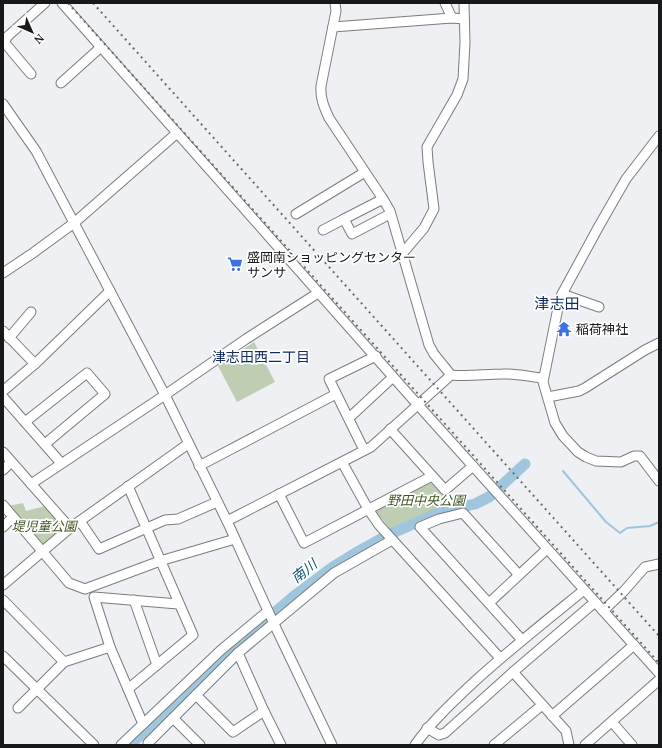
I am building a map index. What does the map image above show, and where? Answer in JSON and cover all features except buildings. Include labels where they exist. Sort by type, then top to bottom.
[{"type":"street","points":[[31,74],[3,43],[8,36],[45,3]]},
{"type":"street","points":[[62,3],[418,405],[659,673]]},
{"type":"street","points":[[335,3],[336,11],[321,86],[320,95],[323,106],[329,118],[383,199],[390,214],[429,345],[434,354],[451,374],[464,376],[504,373],[544,378]]},
{"type":"street","points":[[445,3],[452,18]]},
{"type":"street","points":[[402,254],[424,228],[434,209],[427,147],[457,96],[463,79],[465,43],[464,3]]},
{"type":"street","points":[[333,27],[452,18],[464,19]]},
{"type":"street","points":[[62,83],[101,47]]},
{"type":"street","points":[[3,104],[36,151],[165,395],[227,521],[332,745]]},
{"type":"street","points":[[3,273],[34,253],[74,223],[177,133]]},
{"type":"street","points":[[659,136],[626,178],[562,294],[543,382],[555,423],[563,436],[578,452],[596,460],[621,462],[634,456],[640,456],[659,481]]},
{"type":"street","points":[[296,214],[365,172]]},
{"type":"street","points":[[323,230],[383,199]]},
{"type":"street","points":[[344,219],[352,234],[390,214]]},
{"type":"street","points":[[3,391],[35,364],[110,291]]},
{"type":"street","points":[[30,484],[318,292]]},
{"type":"street","points":[[562,294],[599,307]]},
{"type":"street","points":[[31,312],[6,335],[35,364]]},
{"type":"street","points":[[548,397],[579,391],[645,350],[659,343]]},
{"type":"street","points":[[364,450],[329,379],[376,356]]},
{"type":"street","points":[[25,422],[87,373],[105,394],[45,444]]},
{"type":"street","points":[[227,521],[371,447],[451,374]]},
{"type":"street","points":[[348,418],[394,377]]},
{"type":"street","points":[[199,466],[336,394]]},
{"type":"street","points":[[3,397],[61,463]]},
{"type":"street","points":[[390,429],[445,490],[473,466]]},
{"type":"street","points":[[3,585],[42,550],[70,528],[188,444]]},
{"type":"street","points":[[3,452],[70,528]]},
{"type":"street","points":[[3,470],[11,462]]},
{"type":"street","points":[[342,462],[379,526],[500,658]]},
{"type":"street","points":[[279,494],[304,543],[432,476]]},
{"type":"street","points":[[128,486],[178,604],[193,635],[128,688]]},
{"type":"street","points":[[80,521],[99,549],[165,520],[178,519],[217,502]]},
{"type":"street","points":[[3,505],[69,583],[85,589],[160,561],[235,539]]},
{"type":"street","points":[[519,575],[463,513],[438,519],[420,527],[522,640]]},
{"type":"street","points":[[3,527],[13,517]]},
{"type":"street","points":[[136,731],[149,744],[238,653],[314,589],[334,573],[392,540]]},
{"type":"street","points":[[488,603],[547,549]]},
{"type":"street","points":[[603,611],[624,591],[645,567],[659,564]]},
{"type":"street","points":[[415,745],[427,728],[500,658],[584,590]]},
{"type":"street","points":[[143,724],[110,647],[94,597],[178,604]]},
{"type":"street","points":[[3,600],[64,662]]},
{"type":"street","points":[[134,600],[157,665]]},
{"type":"street","points":[[427,728],[439,735],[445,733],[513,672],[595,602]]},
{"type":"street","points":[[121,745],[221,650],[268,611]]},
{"type":"street","points":[[552,716],[634,645]]},
{"type":"street","points":[[18,708],[64,662],[110,647]]},
{"type":"street","points":[[238,653],[278,744]]},
{"type":"street","points":[[3,656],[94,745]]},
{"type":"street","points":[[513,672],[566,731],[570,745],[575,745]]},
{"type":"street","points":[[585,745],[659,680]]},
{"type":"street","points":[[196,695],[233,732],[264,711]]},
{"type":"street","points":[[494,745],[542,704]]},
{"type":"street","points":[[173,718],[200,745]]},
{"type":"street","points":[[612,722],[632,745]]},
{"type":"green space","points":[[254,342],[275,382],[237,402],[218,366]]},
{"type":"green space","name":"野田中央公園","points":[[430,482],[453,507],[436,511],[392,531],[376,512],[377,510]]},
{"type":"green space","name":"堤児童公園","points":[[23,503],[26,511],[45,506],[63,527],[63,529],[43,546],[8,506]]},
{"type":"waterway","name":"南川","points":[[130,745],[204,674],[293,597],[333,567],[386,536],[443,511],[475,504],[489,497],[525,464]]},
{"type":"waterway","name":"南川","points":[[563,471],[606,522],[620,533],[627,528],[650,526],[659,522]]},
{"type":"railway","points":[[68,3],[659,663]]},
{"type":"railway","points":[[93,3],[659,636]]},
{"type":"place","name":"盛岡南ショッピングセンター サンサ","points":[[235,264]]},
{"type":"place","name":"稲荷神社","points":[[564,329]]},
{"type":"district","name":"津志田","points":[[557,304]]},
{"type":"district","name":"津志田西二丁目","points":[[261,357]]}]
